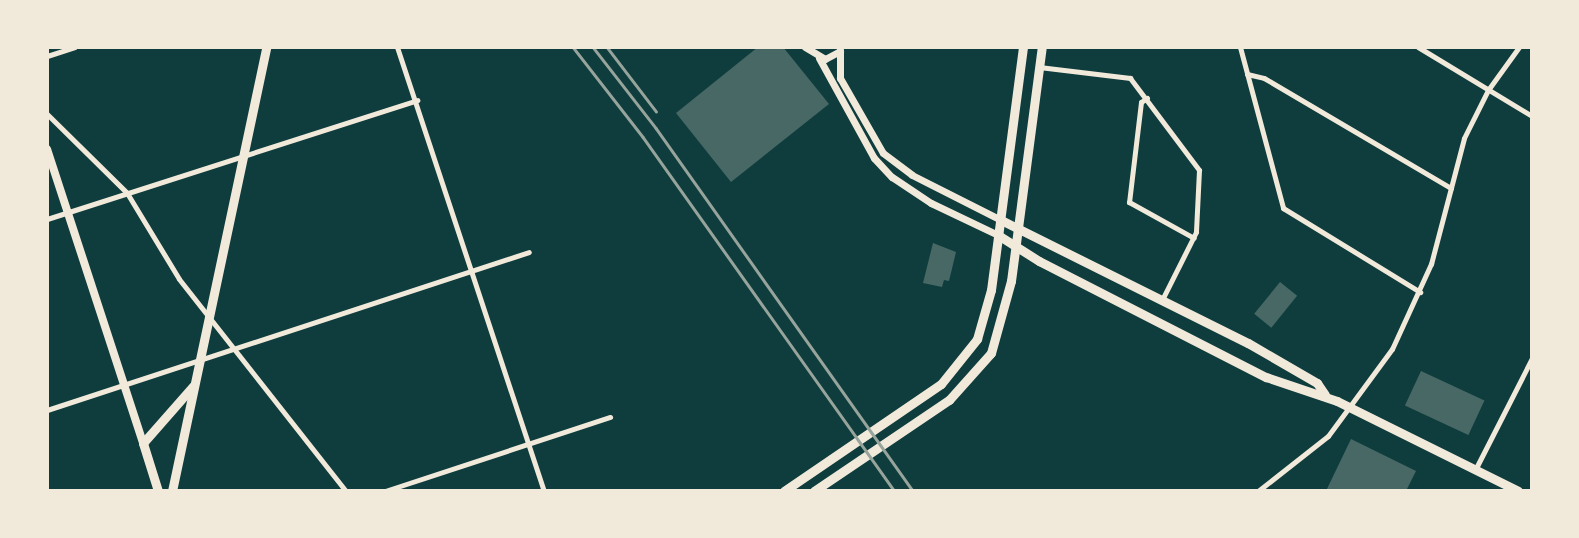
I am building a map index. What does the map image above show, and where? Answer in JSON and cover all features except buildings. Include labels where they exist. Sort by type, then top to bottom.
[{"type":"main road","points":[[172,491],[192,410],[193,386],[266,47]]},
{"type":"main road","points":[[785,491],[920,400],[958,365],[980,331],[1001,220],[1023,47]]},
{"type":"main road","points":[[814,491],[939,407],[977,373],[1003,323],[1042,47]]},
{"type":"main road","points":[[47,149],[158,491]]},
{"type":"main road","points":[[1001,220],[1275,358],[1317,383],[1325,395],[1517,491]]},
{"type":"main road","points":[[998,235],[1266,377],[1315,397],[1325,395]]},
{"type":"main road","points":[[143,443],[193,386]]},
{"type":"street","points":[[47,56],[75,47]]},
{"type":"street","points":[[397,47],[417,100],[544,491]]},
{"type":"street","points":[[805,47],[818,58],[874,158],[892,177],[932,203],[998,235]]},
{"type":"street","points":[[1240,47],[1283,208],[1420,292]]},
{"type":"street","points":[[1418,47],[1532,116]]},
{"type":"street","points":[[1258,491],[1316,448],[1351,407],[1392,349],[1420,292],[1464,138],[1488,90],[1519,47]]},
{"type":"street","points":[[818,58],[841,49],[840,78],[883,153],[912,175],[1001,220]]},
{"type":"street","points":[[1039,67],[1125,76],[1147,98],[1199,170],[1194,238],[1162,300]]},
{"type":"street","points":[[1247,74],[1264,78],[1451,188]]},
{"type":"street","points":[[1147,98],[1141,102],[1129,202],[1194,238]]},
{"type":"street","points":[[47,219],[417,100]]},
{"type":"street","points":[[47,114],[127,193],[169,264],[346,491]]},
{"type":"street","points":[[47,410],[529,252]]},
{"type":"street","points":[[1475,470],[1532,358]]},
{"type":"street","points":[[385,491],[610,417]]},
{"type":"railway","points":[[573,47],[643,137],[895,491]]},
{"type":"railway","points":[[593,47],[656,128],[913,491]]},
{"type":"railway","points":[[607,47],[656,111]]}]
